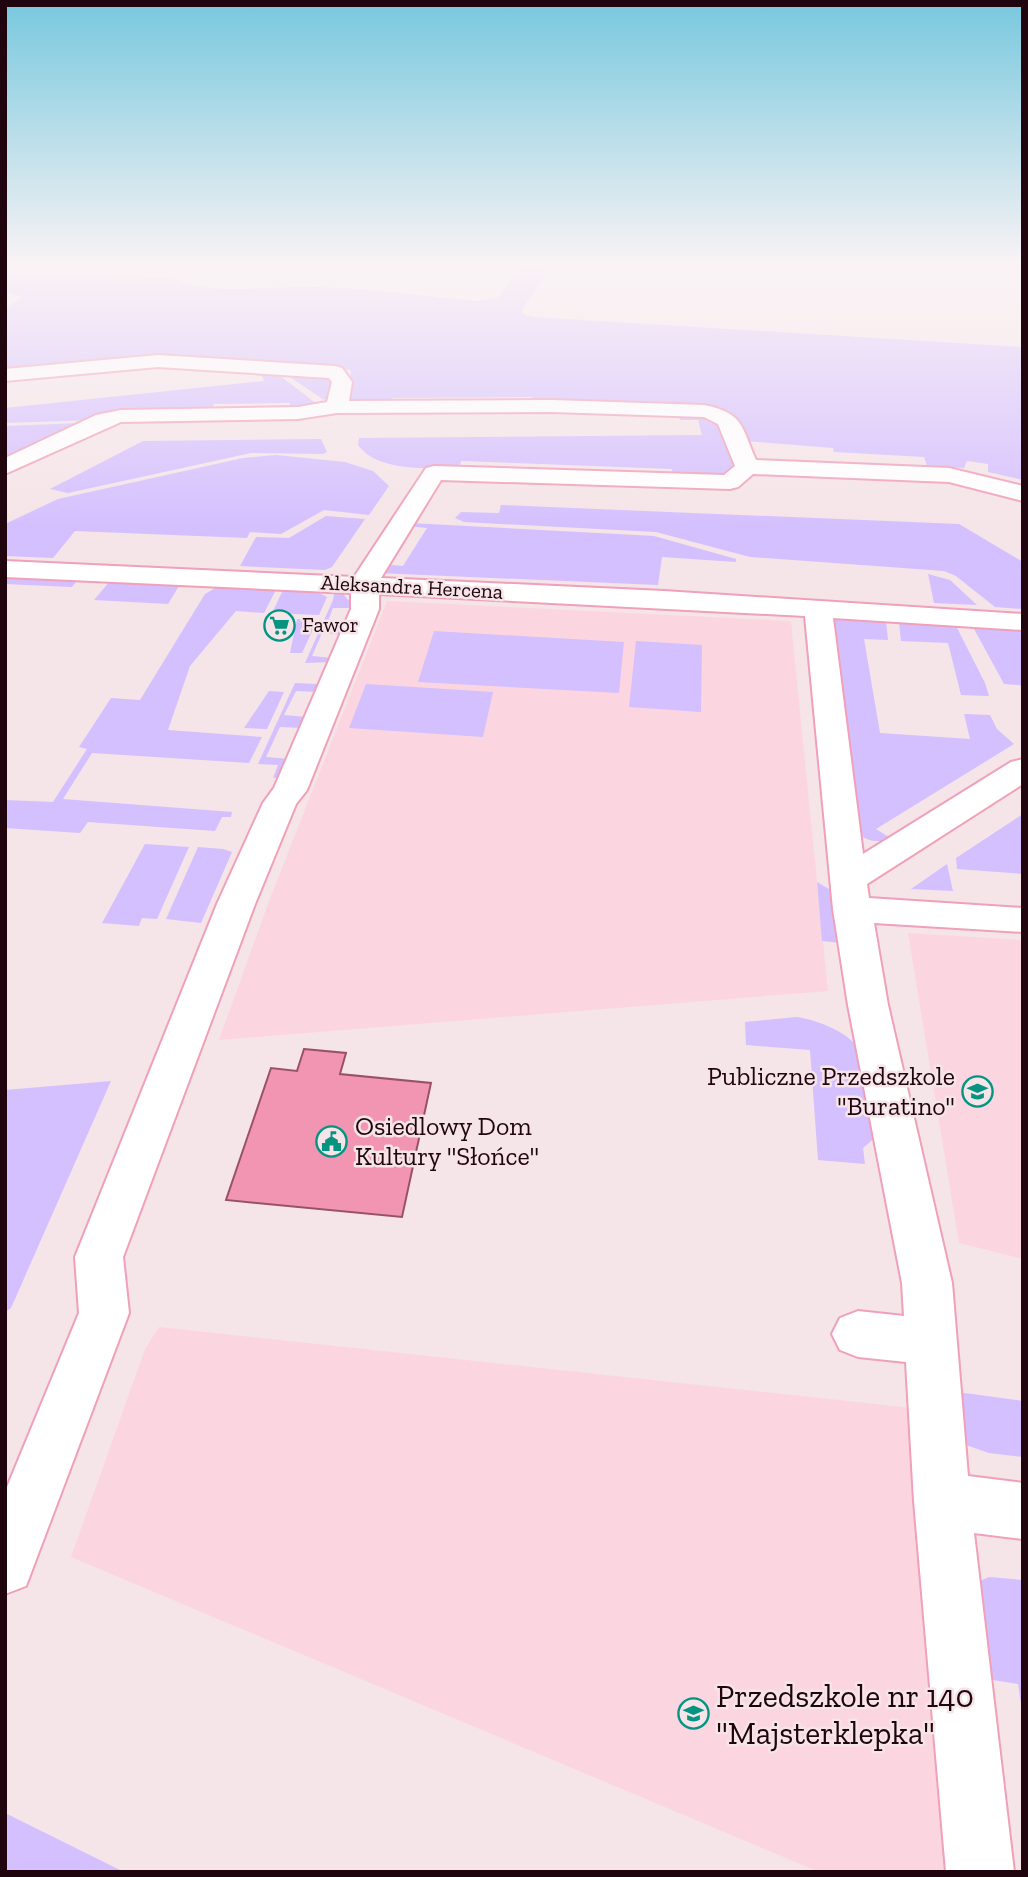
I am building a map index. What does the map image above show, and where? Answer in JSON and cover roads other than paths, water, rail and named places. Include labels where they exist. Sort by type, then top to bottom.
[{"type":"street","points":[[5,375],[159,361],[322,370],[335,372],[341,377],[337,407]]},
{"type":"street","points":[[5,467],[104,421],[121,416],[299,412],[337,407],[552,406],[712,412],[723,416],[731,425],[747,467]]},
{"type":"street","points":[[5,1565],[104,1313],[99,1256],[219,950],[281,803],[290,790],[365,609],[365,585],[368,575],[434,473],[730,482],[747,467],[949,475],[997,485],[1023,494]]},
{"type":"street","name":"Aleksandra Hercena","points":[[5,569],[365,585],[1023,622]]},
{"type":"street","points":[[818,609],[850,895],[867,1005],[927,1283],[943,1501],[980,1872]]},
{"type":"street","points":[[850,895],[1023,769]]},
{"type":"street","points":[[850,895],[1023,920]]},
{"type":"street","points":[[858,1334],[931,1342]]},
{"type":"street","points":[[943,1501],[1023,1511]]},
{"type":"place","name":"Fawor","points":[[279,625]]},
{"type":"place","name":"Publiczne Przedszkole \"Buratino\"","points":[[978,1091]]},
{"type":"place","name":"Osiedlowy Dom Kultury \"Słońce\"","points":[[332,1141]]},
{"type":"place","name":"Przedszkole nr 140 \"Majsterklepka\"","points":[[693,1714]]}]
